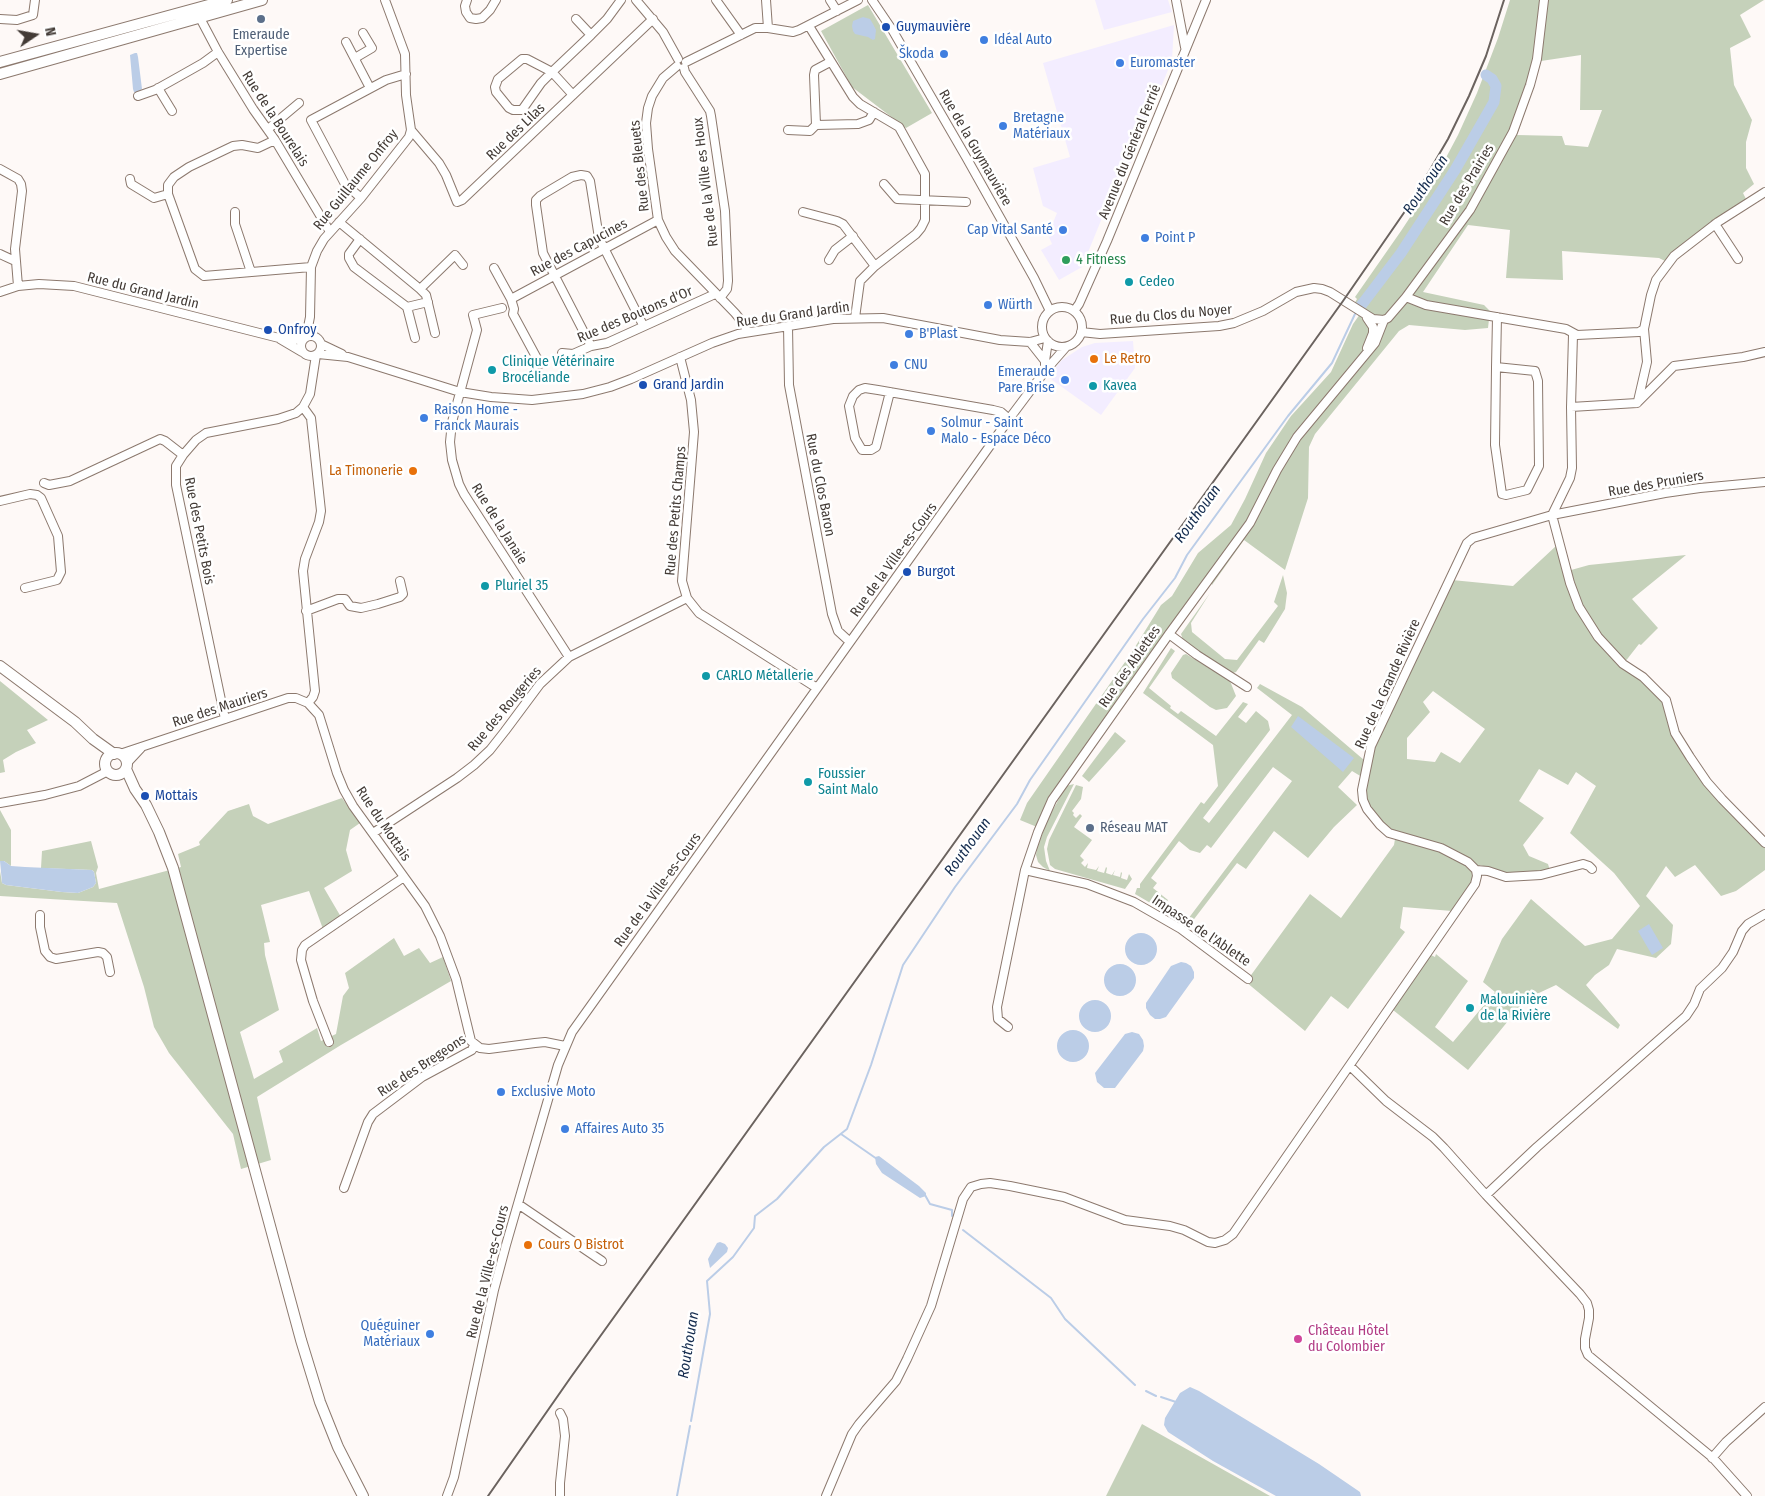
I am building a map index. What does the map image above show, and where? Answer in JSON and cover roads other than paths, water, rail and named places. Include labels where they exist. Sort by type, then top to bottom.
[{"type":"main road","points":[[0,62],[226,0]]},
{"type":"main road","points":[[0,74],[262,0]]},
{"type":"main road","points":[[0,666],[75,722],[94,739],[117,764],[135,789],[146,805],[159,832],[175,874],[301,1340],[320,1402],[338,1447],[363,1496]]},
{"type":"street","points":[[0,20],[17,20],[33,15],[36,0]]},
{"type":"street","name":"Rue Guillaume Onfroy","points":[[304,339],[310,317],[311,267],[317,251],[330,232],[361,198],[409,137],[411,130],[406,94],[405,54],[385,0]]},
{"type":"street","points":[[467,0],[466,12],[470,18],[476,19],[482,18],[496,0]]},
{"type":"street","points":[[573,94],[552,72],[527,59],[522,59],[498,79],[495,87],[496,92],[509,108],[522,110],[540,83],[552,72],[591,35],[607,19],[621,0]]},
{"type":"street","name":"Rue de la Ville es Houx","points":[[636,0],[663,32],[685,72],[707,105],[711,116],[725,211],[728,281],[727,289],[718,296]]},
{"type":"street","points":[[716,0],[741,34]]},
{"type":"street","points":[[766,0],[768,28]]},
{"type":"street","points":[[830,0],[837,11]]},
{"type":"street","name":"Rue des Bleuets","points":[[747,332],[744,324],[675,251],[658,220],[646,123],[652,96],[663,78],[681,64],[741,34],[754,28],[793,32],[809,26],[858,0]]},
{"type":"street","name":"Rue de la Guymauvière","points":[[872,0],[919,76],[1034,278],[1050,311]]},
{"type":"street","points":[[1176,0],[1186,48]]},
{"type":"street","name":"Avenue du Général Ferrié","points":[[1074,311],[1079,304],[1107,241],[1206,0]]},
{"type":"street","name":"Rue des Prairies","points":[[1384,320],[1391,315],[1406,297],[1470,210],[1513,132],[1537,59],[1544,0]]},
{"type":"street","name":"Rue de la Bourelais","points":[[200,18],[253,110],[275,140],[330,232]]},
{"type":"street","points":[[576,19],[591,35]]},
{"type":"street","name":"Rue des Lilas","points":[[411,130],[442,169],[457,202],[462,200],[653,19]]},
{"type":"street","points":[[809,26],[853,97],[894,123],[903,134],[925,174],[925,220],[916,234],[860,281],[855,318]]},
{"type":"street","points":[[355,58],[372,48],[364,32]]},
{"type":"street","points":[[346,42],[370,88]]},
{"type":"street","points":[[138,96],[158,88],[203,63],[218,52]]},
{"type":"street","points":[[816,125],[814,75],[816,70],[830,62]]},
{"type":"street","points":[[361,198],[345,184],[311,120],[386,80],[406,74]]},
{"type":"street","points":[[158,88],[172,110]]},
{"type":"street","points":[[268,129],[299,103]]},
{"type":"street","points":[[788,130],[810,131],[816,125],[858,124],[868,120],[874,112]]},
{"type":"street","points":[[275,140],[258,148],[242,145],[233,146],[189,167],[174,177],[168,185],[168,194],[195,268],[204,276],[311,267]]},
{"type":"street","points":[[0,169],[18,179],[21,184],[22,191],[14,260],[18,286]]},
{"type":"street","points":[[591,346],[543,253],[536,200],[566,179],[581,175],[587,176],[590,181],[599,238],[643,325]]},
{"type":"street","points":[[130,179],[131,184],[154,198],[168,194]]},
{"type":"street","points":[[884,184],[897,199],[966,202]]},
{"type":"street","points":[[1637,403],[1647,362],[1644,329],[1656,280],[1674,256],[1715,224],[1765,192]]},
{"type":"street","points":[[235,212],[235,224],[251,272]]},
{"type":"street","points":[[803,212],[843,224],[876,266]]},
{"type":"street","name":"Rue des Capucines","points":[[511,299],[658,220]]},
{"type":"street","points":[[339,222],[426,295],[435,333]]},
{"type":"street","points":[[1715,224],[1738,259]]},
{"type":"street","points":[[829,260],[835,250],[853,236]]},
{"type":"street","points":[[360,239],[349,254],[350,262],[407,307],[415,338]]},
{"type":"street","points":[[0,254],[14,260]]},
{"type":"street","points":[[420,289],[455,255],[464,265]]},
{"type":"street","points":[[494,268],[511,299],[514,309],[513,314],[540,364]]},
{"type":"street","name":"Rue du Grand Jardin","points":[[0,292],[18,286],[39,284],[74,286],[278,338],[304,339]]},
{"type":"street","name":"Rue du Clos du Noyer","points":[[1081,332],[1100,334],[1234,324],[1264,311],[1296,292],[1314,288],[1330,292],[1364,315]]},
{"type":"street","name":"Rue des Boutons d'Or","points":[[562,353],[573,354],[591,346],[607,342],[643,325],[718,296]]},
{"type":"street","points":[[1406,297],[1426,306],[1566,329],[1573,334],[1639,332],[1644,329]]},
{"type":"street","points":[[407,307],[428,302]]},
{"type":"street","name":"Rue de la Janaie","points":[[502,308],[473,315],[477,330],[452,422],[450,442],[455,472],[459,484],[569,657]]},
{"type":"street","points":[[1045,371],[1047,340],[1042,326],[1046,315],[1058,308],[1074,311],[1081,321],[1081,332],[1076,342],[1066,347],[1056,346],[1047,340]]},
{"type":"street","points":[[1364,315],[1373,319],[1384,320]]},
{"type":"street","name":"Rue des Ablettes","points":[[1364,315],[1373,327],[1366,352]]},
{"type":"street","name":"Rue Guillaume Onfroy","points":[[310,317],[315,337]]},
{"type":"street","points":[[1496,367],[1535,371],[1538,375],[1539,466],[1527,490],[1506,495],[1502,494],[1495,445],[1496,367],[1497,317]]},
{"type":"street","name":"Rue du Grand Jardin","points":[[321,344],[348,357],[460,392],[491,397],[532,400],[583,394],[631,380],[712,343],[747,332],[855,318],[891,319],[974,337],[1000,340],[1030,342],[1047,340]]},
{"type":"street","name":"Rue des Ablettes","points":[[1008,1027],[998,1019],[996,1007],[1025,870],[1038,832],[1052,800],[1250,523],[1277,470],[1297,437],[1375,343],[1384,320]]},
{"type":"street","name":"Rue du Clos Baron","points":[[788,326],[789,385],[832,614],[838,631],[850,642]]},
{"type":"street","points":[[1573,334],[1572,468],[1570,478],[1552,515],[1579,607],[1598,637],[1623,664],[1643,677],[1666,700],[1675,733],[1707,782],[1765,843]]},
{"type":"street","points":[[308,703],[314,691],[303,571],[305,558],[319,522],[321,511],[311,418],[303,407],[310,394],[317,355],[321,348],[321,344],[315,337],[304,339],[301,344],[313,375]]},
{"type":"street","name":"Rue du Grand Jardin","points":[[278,338],[305,354]]},
{"type":"street","points":[[1030,342],[1045,361]]},
{"type":"street","name":"Rue de la Ville-es-Cours","points":[[447,1496],[454,1477],[494,1290],[565,1046],[580,1020],[817,688],[1045,371],[1066,347]]},
{"type":"street","points":[[1571,407],[1637,403],[1674,366],[1743,357],[1765,352]]},
{"type":"street","points":[[305,354],[317,355]]},
{"type":"street","name":"Rue du Grand Jardin","points":[[317,355],[348,357]]},
{"type":"street","name":"Rue des Petits Champs","points":[[680,358],[691,400],[694,432],[682,582],[687,598]]},
{"type":"street","points":[[890,392],[876,446],[871,450],[862,450],[855,438],[849,406],[853,396],[859,390],[865,388],[890,392],[993,410],[1001,412],[1010,419]]},
{"type":"street","name":"Rue des Petits Bois","points":[[225,719],[176,485],[176,466],[196,440],[206,433],[278,419],[303,407]]},
{"type":"street","points":[[44,483],[50,485],[70,481],[160,439],[183,455]]},
{"type":"street","name":"Rue des Pruniers","points":[[1552,515],[1674,492],[1765,482]]},
{"type":"street","points":[[0,501],[30,494],[37,495],[41,498],[58,536],[61,572],[57,580],[25,588]]},
{"type":"street","name":"Rue de la Grande Rivière","points":[[1476,870],[1468,862],[1441,848],[1399,837],[1389,833],[1380,825],[1363,800],[1366,763],[1371,746],[1466,543],[1473,538],[1552,515]]},
{"type":"street","points":[[306,611],[338,599],[345,599],[350,606],[360,608],[400,597],[403,594],[400,581]]},
{"type":"street","points":[[687,598],[699,613],[817,688]]},
{"type":"street","name":"Rue des Rougeries","points":[[373,833],[474,765],[505,732],[540,684],[569,657],[687,598]]},
{"type":"street","points":[[1169,634],[1196,655],[1247,687]]},
{"type":"street","name":"Rue des Mauriers","points":[[0,803],[45,795],[79,786],[141,748],[288,698],[296,698],[308,703]]},
{"type":"street","name":"Rue du Mottais","points":[[308,703],[319,715],[344,790],[425,906],[440,936],[456,979],[469,1036],[474,1045]]},
{"type":"street","points":[[826,1496],[852,1434],[896,1380],[907,1359],[931,1306],[963,1199],[972,1187],[990,1183],[1064,1197],[1125,1220],[1170,1226],[1184,1230],[1208,1242],[1215,1244],[1220,1242],[1233,1234],[1350,1066],[1475,884],[1476,870],[1488,871],[1506,878],[1540,875],[1584,864],[1592,869]]},
{"type":"street","name":"Impasse de l'Ablette","points":[[1025,870],[1087,884],[1134,902],[1181,929],[1248,979]]},
{"type":"street","points":[[329,1042],[313,1000],[301,960],[302,950],[305,945],[404,877]]},
{"type":"street","points":[[1486,1195],[1536,1147],[1686,1016],[1694,1004],[1700,989],[1722,968],[1733,952],[1742,931],[1748,924],[1765,914]]},
{"type":"street","points":[[40,915],[40,927],[45,951],[50,957],[56,959],[98,952],[103,953],[107,957],[110,972]]},
{"type":"street","name":"Rue des Bregeons","points":[[344,1188],[368,1122],[373,1114],[422,1077],[472,1050],[474,1045],[489,1049],[545,1042],[565,1046]]},
{"type":"street","points":[[1350,1066],[1386,1102],[1438,1143],[1580,1294],[1587,1303],[1589,1318],[1584,1339],[1588,1355],[1713,1458],[1747,1496]]},
{"type":"street","points":[[518,1204],[602,1261]]},
{"type":"street","points":[[1713,1458],[1726,1442],[1765,1407]]},
{"type":"street","points":[[560,1413],[563,1419],[565,1436],[560,1496]]},
{"type":"water","points":[[863,17],[870,19],[876,30],[875,39],[873,40],[855,34],[853,31],[853,21]]},
{"type":"water","points":[[137,53],[138,57],[142,89],[136,93],[133,89],[130,55]]},
{"type":"water","points":[[1298,716],[1354,758],[1343,772],[1291,727]]},
{"type":"water","points":[[0,861],[4,861],[11,866],[92,870],[96,883],[93,887],[78,893],[6,885],[2,883]]},
{"type":"water","points":[[1649,924],[1663,948],[1652,955],[1638,931]]},
{"type":"water","points":[[1141,933],[1147,934],[1152,938],[1156,943],[1156,955],[1152,960],[1147,964],[1141,965],[1135,964],[1130,960],[1126,955],[1125,949],[1126,943],[1130,938],[1135,934]]},
{"type":"water","points":[[1181,962],[1191,966],[1194,978],[1166,1017],[1155,1019],[1146,1008],[1146,1003],[1171,966]]},
{"type":"water","points":[[1120,964],[1132,968],[1136,980],[1132,992],[1120,996],[1108,992],[1104,980],[1108,968]]},
{"type":"water","points":[[1095,1000],[1101,1001],[1106,1005],[1110,1010],[1110,1022],[1106,1027],[1101,1031],[1095,1032],[1089,1031],[1084,1027],[1080,1022],[1079,1016],[1080,1010],[1084,1005],[1089,1001]]},
{"type":"water","points":[[1073,1030],[1085,1034],[1089,1046],[1085,1058],[1073,1062],[1061,1058],[1057,1046],[1061,1034]]},
{"type":"water","points":[[1132,1032],[1139,1034],[1143,1040],[1143,1051],[1115,1088],[1104,1088],[1097,1082],[1095,1073],[1125,1034]]},
{"type":"water","points":[[879,1156],[919,1186],[926,1193],[926,1196],[920,1198],[882,1173],[876,1164],[875,1157]]},
{"type":"water","points":[[720,1242],[728,1248],[727,1252],[710,1268],[708,1259],[717,1243]]},
{"type":"water","points":[[1190,1387],[1319,1464],[1360,1492],[1361,1496],[1276,1496],[1213,1461],[1168,1432],[1164,1425],[1165,1418],[1180,1393]]},
{"type":"waterway","name":"Routhouan","points":[[1360,307],[1401,253],[1455,170],[1494,102],[1496,86],[1492,79],[1486,75]]},
{"type":"waterway","name":"Routhouan","points":[[691,1421],[710,1314],[707,1281],[733,1257],[754,1228],[755,1216],[777,1199],[824,1147],[847,1129],[871,1065],[903,965],[955,887],[1017,804],[1030,780],[1143,619],[1175,578],[1187,555],[1288,416],[1332,363],[1355,314]]},
{"type":"waterway","points":[[841,1134],[877,1159]]},
{"type":"waterway","points":[[925,1195],[930,1204],[952,1210],[952,1216]]},
{"type":"waterway","points":[[963,1230],[1051,1298],[1065,1319],[1135,1385]]},
{"type":"waterway","points":[[1146,1391],[1156,1396]]},
{"type":"waterway","points":[[1161,1397],[1176,1402]]},
{"type":"waterway","name":"Routhouan","points":[[677,1496],[690,1426]]},
{"type":"railway","points":[[488,1496],[571,1377],[1343,301],[1410,204],[1448,139],[1469,96],[1486,56],[1504,0]]},
{"type":"place","name":"Emeraude Expertise","points":[[261,19]]},
{"type":"place","name":"Guymauvière","points":[[886,27]]},
{"type":"place","name":"Idéal Auto","points":[[984,40]]},
{"type":"place","name":"Škoda","points":[[944,54]]},
{"type":"place","name":"Euromaster","points":[[1120,63]]},
{"type":"place","name":"Bretagne Matériaux","points":[[1003,126]]},
{"type":"place","name":"Cap Vital Santé","points":[[1063,230]]},
{"type":"place","name":"Point P","points":[[1145,238]]},
{"type":"place","name":"4 Fitness","points":[[1066,260]]},
{"type":"place","name":"Cedeo","points":[[1129,282]]},
{"type":"place","name":"Würth","points":[[988,305]]},
{"type":"place","name":"Onfroy","points":[[268,330]]},
{"type":"place","name":"B'Plast","points":[[909,334]]},
{"type":"place","name":"Le Retro","points":[[1094,359]]},
{"type":"place","name":"CNU","points":[[894,365]]},
{"type":"place","name":"Clinique Vétérinaire Brocéliande","points":[[492,370]]},
{"type":"place","name":"Emeraude Pare Brise","points":[[1065,380]]},
{"type":"place","name":"Grand Jardin","points":[[643,385]]},
{"type":"place","name":"Kavea","points":[[1093,386]]},
{"type":"place","name":"Raison Home - Franck Maurais","points":[[424,418]]},
{"type":"place","name":"Solmur - Saint Malo - Espace Déco","points":[[931,431]]},
{"type":"place","name":"La Timonerie","points":[[413,471]]},
{"type":"place","name":"Burgot","points":[[907,572]]},
{"type":"place","name":"Pluriel 35","points":[[485,586]]},
{"type":"place","name":"CARLO Métallerie","points":[[706,676]]},
{"type":"place","name":"Foussier Saint Malo","points":[[808,782]]},
{"type":"place","name":"Mottais","points":[[145,796]]},
{"type":"place","name":"Réseau MAT","points":[[1090,828]]},
{"type":"place","name":"Malouinière de la Rivière","points":[[1470,1008]]},
{"type":"place","name":"Exclusive Moto","points":[[501,1092]]},
{"type":"place","name":"Affaires Auto 35","points":[[565,1129]]},
{"type":"place","name":"Cours O Bistrot","points":[[528,1245]]},
{"type":"place","name":"Quéguiner Matériaux","points":[[430,1334]]},
{"type":"place","name":"Château Hôtel du Colombier","points":[[1298,1339]]}]
